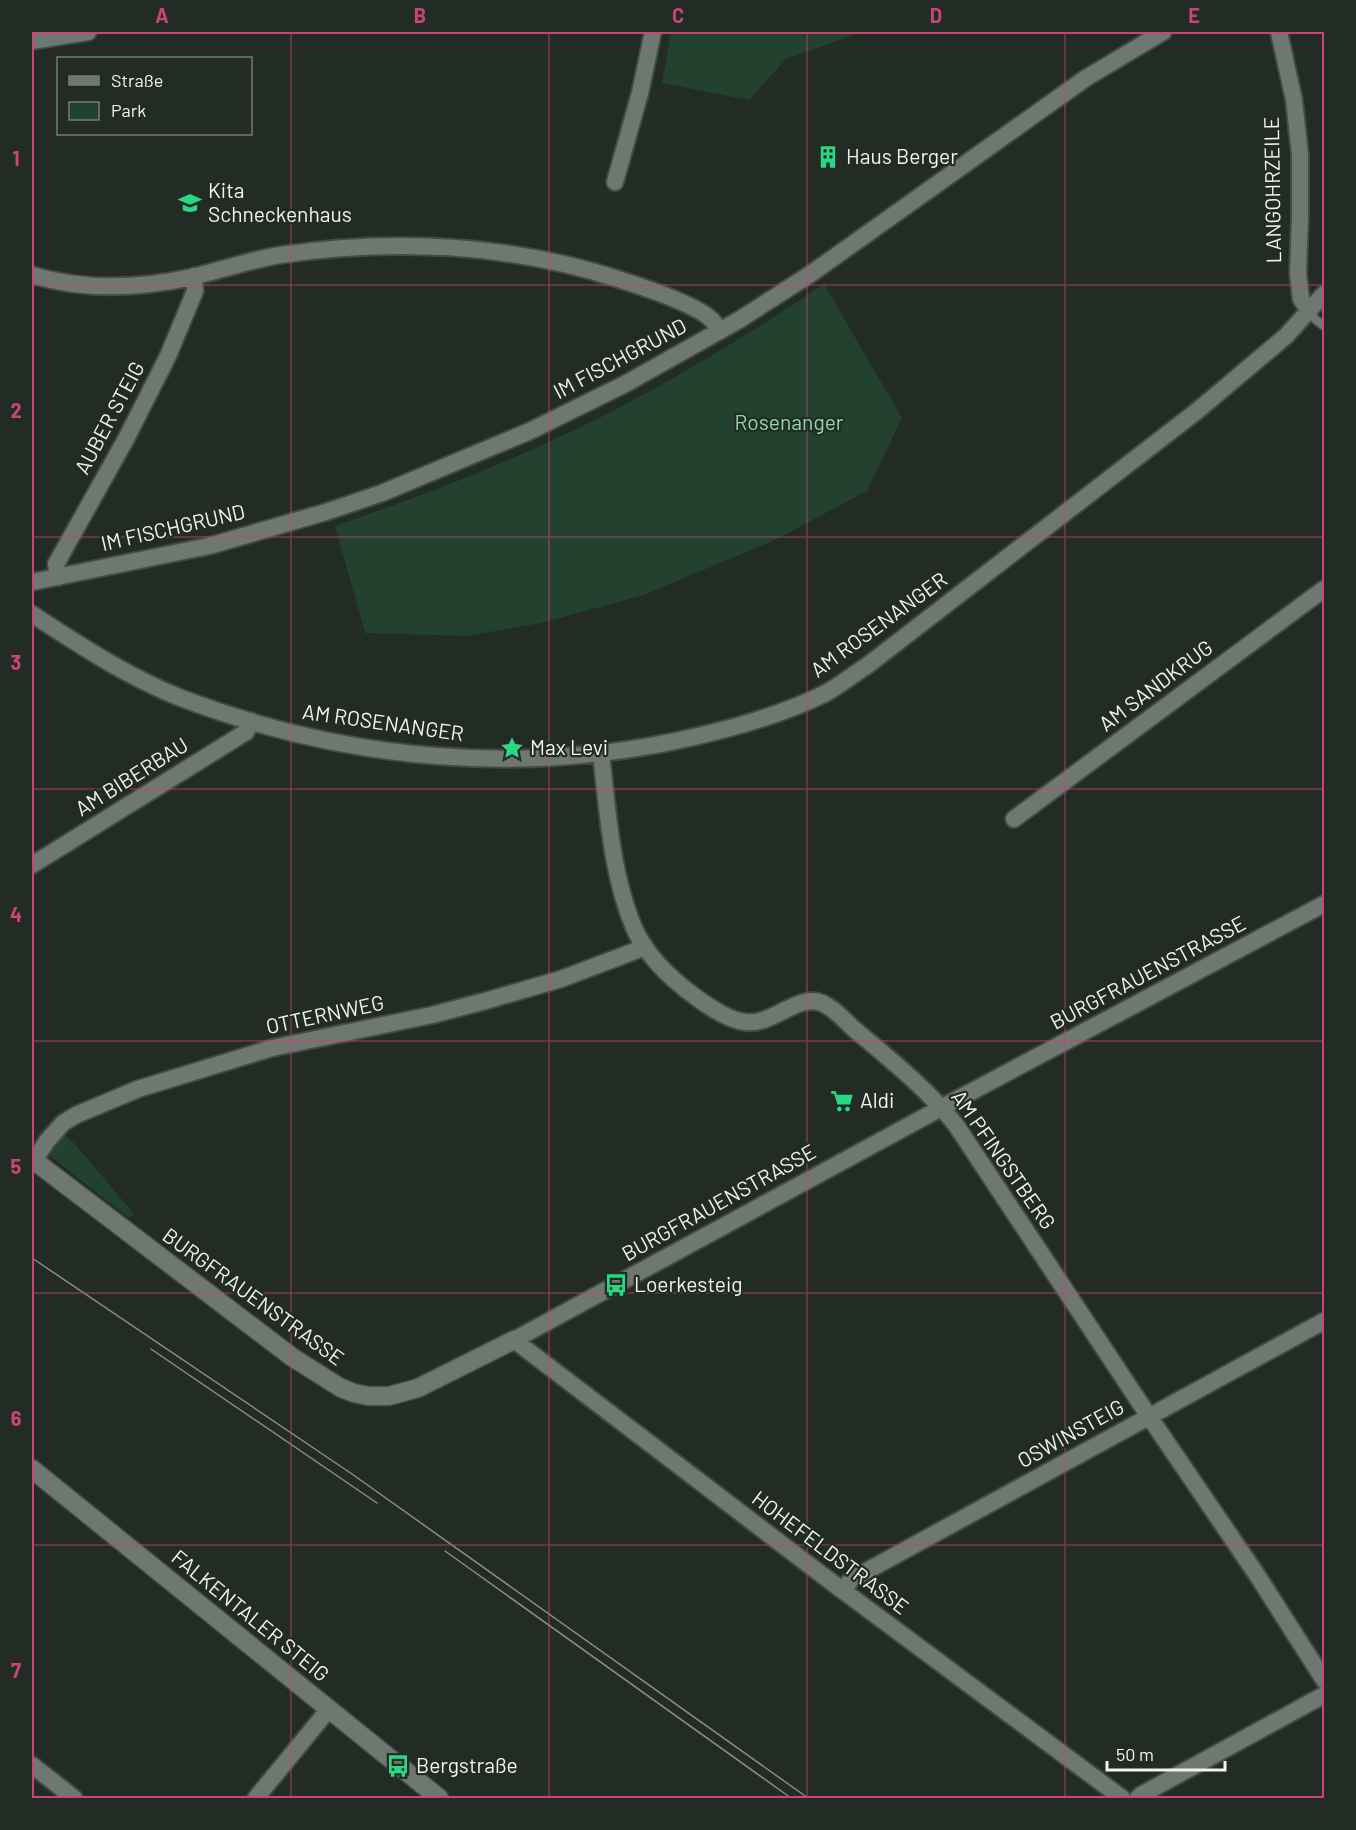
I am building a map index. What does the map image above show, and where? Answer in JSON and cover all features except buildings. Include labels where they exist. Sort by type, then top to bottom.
[{"type":"street","points":[[32,41],[88,32]]},
{"type":"street","points":[[615,182],[640,93],[653,32]]},
{"type":"street","name":"IM FISCHGRUND","points":[[32,582],[209,546],[326,512],[382,493],[530,430],[625,384],[720,331],[812,273],[1086,78],[1162,32]]},
{"type":"street","name":"LANGOHRZEILE","points":[[1279,32],[1294,99],[1300,155],[1298,274],[1301,298],[1309,311]]},
{"type":"street","points":[[32,275],[74,285],[126,288],[194,276],[281,255],[351,248],[454,247],[503,252],[592,270],[690,306],[711,319],[720,331]]},
{"type":"street","name":"AUBER STEIG","points":[[58,577],[56,564],[126,439],[168,356],[195,291],[194,276]]},
{"type":"street","name":"AM ROSENANGER","points":[[32,614],[122,670],[181,697],[250,721],[307,736],[426,756],[544,759],[643,748],[719,731],[796,707],[828,692],[876,659],[1197,411],[1286,336],[1324,294]]},
{"type":"street","name":"AM SANDKRUG","points":[[1014,819],[1324,589]]},
{"type":"street","name":"AM BIBERBAU","points":[[32,865],[246,732],[250,721]]},
{"type":"street","name":"AM PFINGSTBERG","points":[[601,754],[608,818],[619,884],[634,929],[644,945],[677,984],[711,1008],[743,1022],[757,1023],[807,1001],[821,1003],[830,1008],[881,1052],[942,1108],[956,1125],[1257,1575],[1324,1680]]},
{"type":"street","name":"BURGFRAUENSTRASSE","points":[[33,1160],[292,1358],[354,1394],[389,1396],[418,1388],[514,1340],[1324,904]]},
{"type":"street","name":"OTTERNWEG","points":[[33,1160],[63,1123],[76,1115],[138,1089],[272,1048],[432,1015],[485,1001],[561,979],[635,951],[644,945]]},
{"type":"street","name":"OSWINSTEIG","points":[[842,1590],[852,1579],[1324,1321]]},
{"type":"street","name":"HOHEFELDSTRASSE","points":[[514,1340],[842,1590],[1122,1798]]},
{"type":"street","name":"FALKENTALER STEIG","points":[[32,1468],[439,1798]]},
{"type":"street","points":[[1138,1798],[1324,1695]]},
{"type":"street","points":[[256,1798],[329,1709]]},
{"type":"street","points":[[32,1764],[74,1798]]},
{"type":"lane","points":[[1309,311],[1324,326]]},
{"type":"green space","points":[[671,32],[862,32],[786,59],[749,100],[662,83]]},
{"type":"green space","name":"Rosenanger","points":[[824,284],[902,418],[867,491],[775,540],[644,595],[541,623],[467,636],[365,633],[335,526],[478,473],[583,426],[696,365]]},
{"type":"green space","points":[[62,1133],[75,1144],[134,1214],[129,1218],[50,1156],[51,1147]]},
{"type":"tram line","points":[[32,1258],[352,1474],[808,1798]]},
{"type":"tram line","points":[[151,1349],[377,1503]]},
{"type":"tram line","points":[[445,1551],[791,1798]]},
{"type":"place","name":"Haus Berger","points":[[828,157]]},
{"type":"place","name":"Kita Schneckenhaus","points":[[190,203]]},
{"type":"place","name":"Max Levi","points":[[512,748]]},
{"type":"place","name":"Aldi","points":[[842,1101]]},
{"type":"place","name":"Loerkesteig","points":[[616,1285]]},
{"type":"place","name":"Bergstraße","points":[[398,1766]]}]
